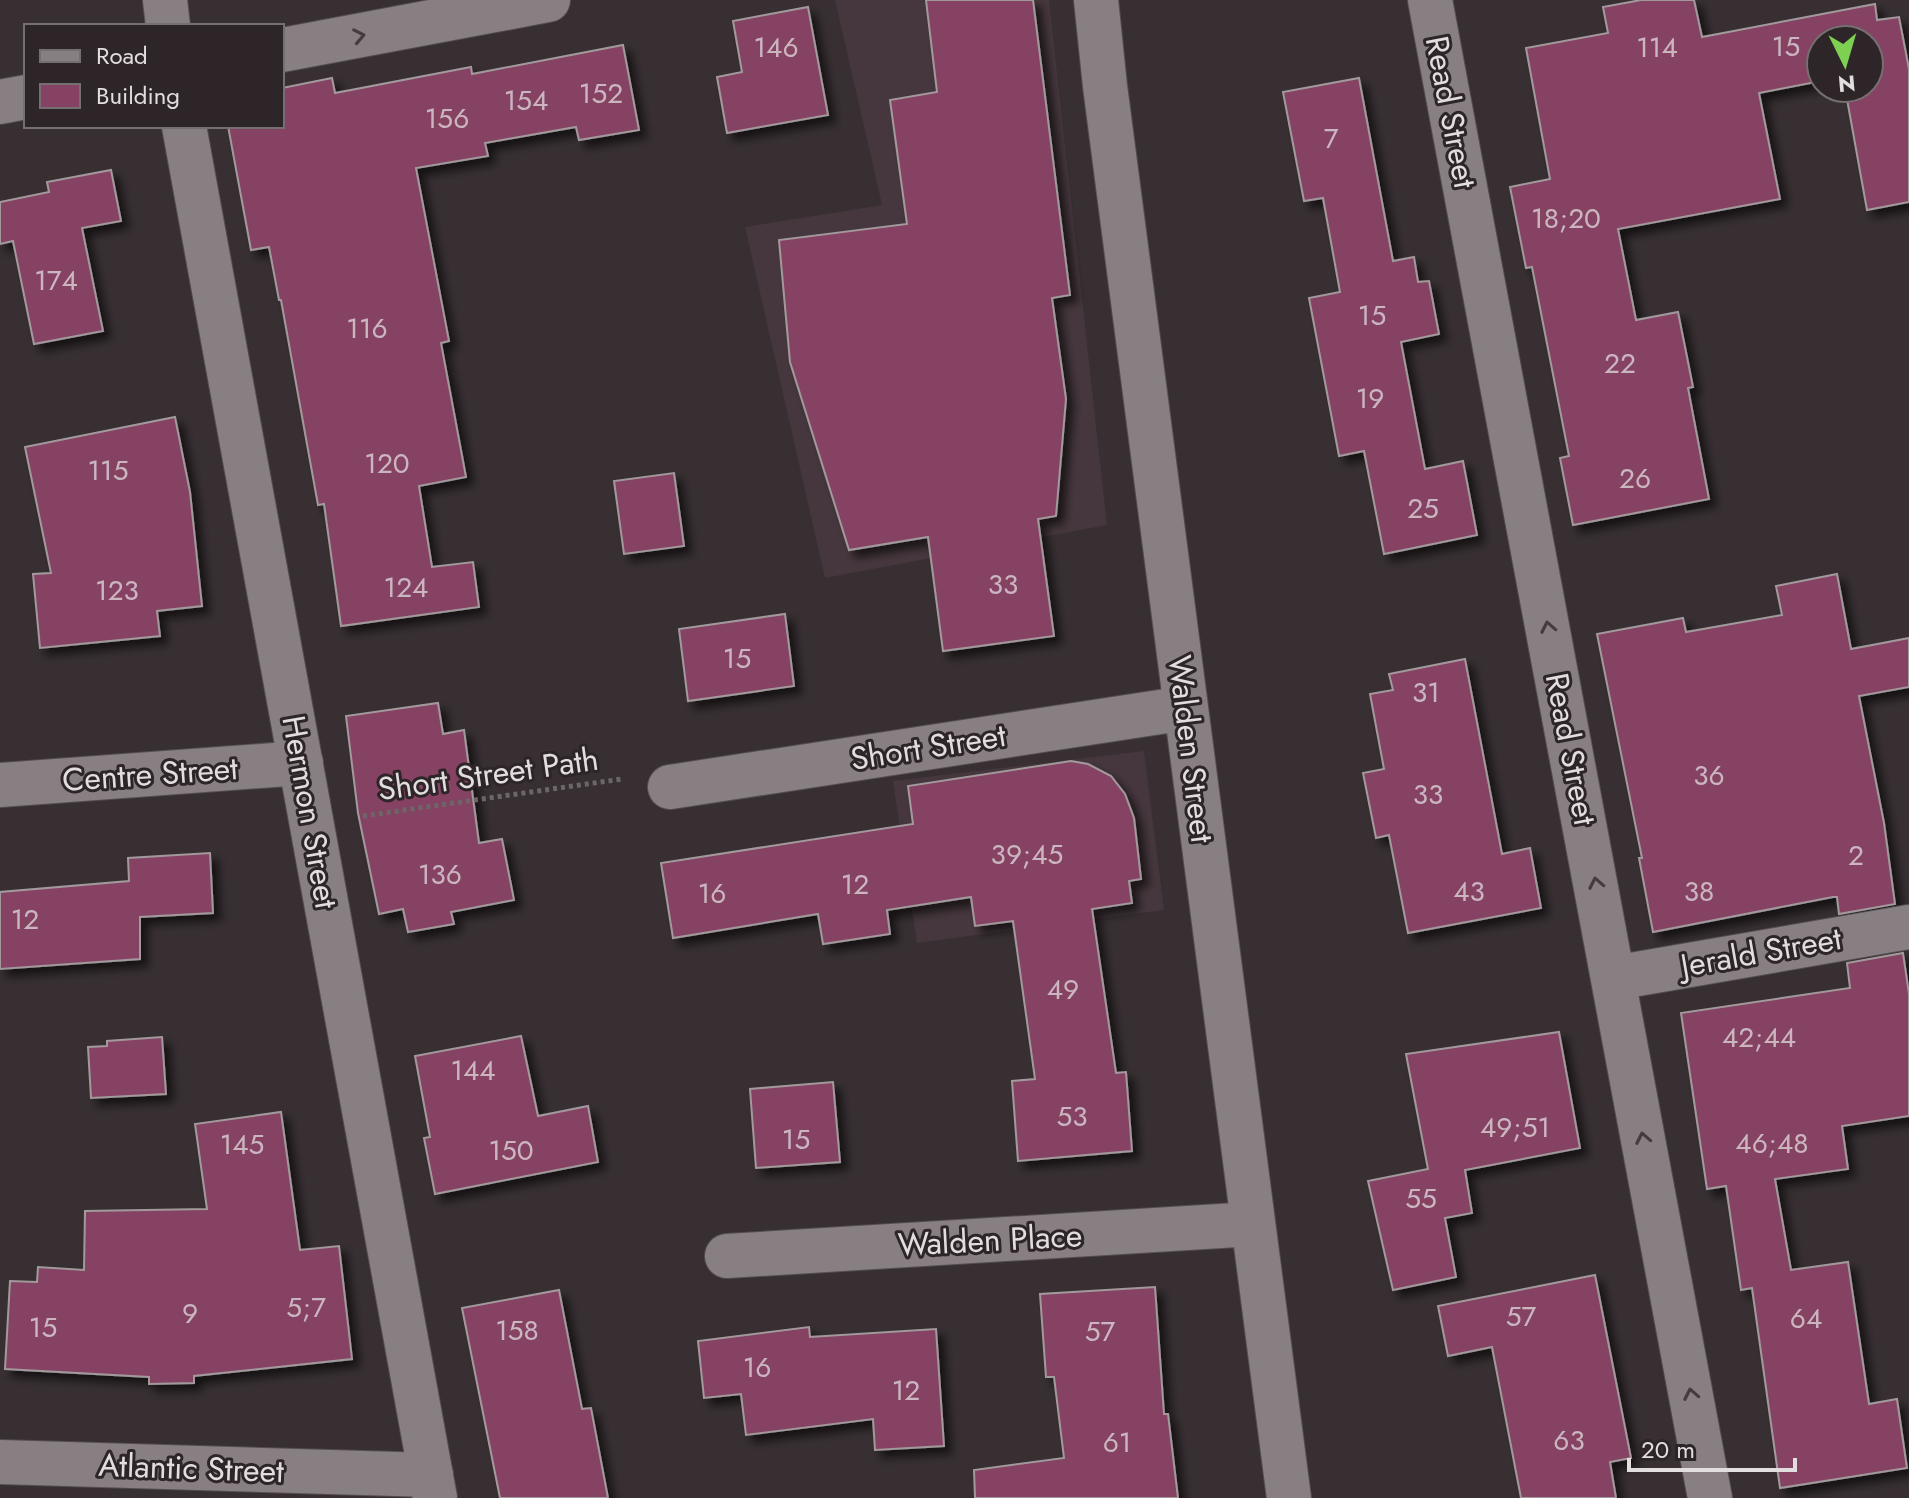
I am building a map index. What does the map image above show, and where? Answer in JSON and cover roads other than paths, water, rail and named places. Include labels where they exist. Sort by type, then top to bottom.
[{"type":"street","points":[[165,0],[168,24]]},
{"type":"street","points":[[284,50],[548,0]]},
{"type":"street","name":"Walden Street","points":[[1096,0],[1289,1498]]},
{"type":"street","name":"Read Street","points":[[1430,0],[1710,1498]]},
{"type":"street","points":[[0,102],[24,97]]},
{"type":"street","name":"Hermon Street","points":[[184,128],[433,1487]]},
{"type":"street","name":"Short Street","points":[[670,787],[1186,708]]},
{"type":"street","name":"Centre Street","points":[[0,785],[301,763]]},
{"type":"street","name":"Jerald Street","points":[[1614,978],[1909,927]]},
{"type":"street","name":"Walden Place","points":[[727,1256],[1253,1224]]},
{"type":"street","name":"Atlantic Street","points":[[0,1462],[433,1487]]}]
